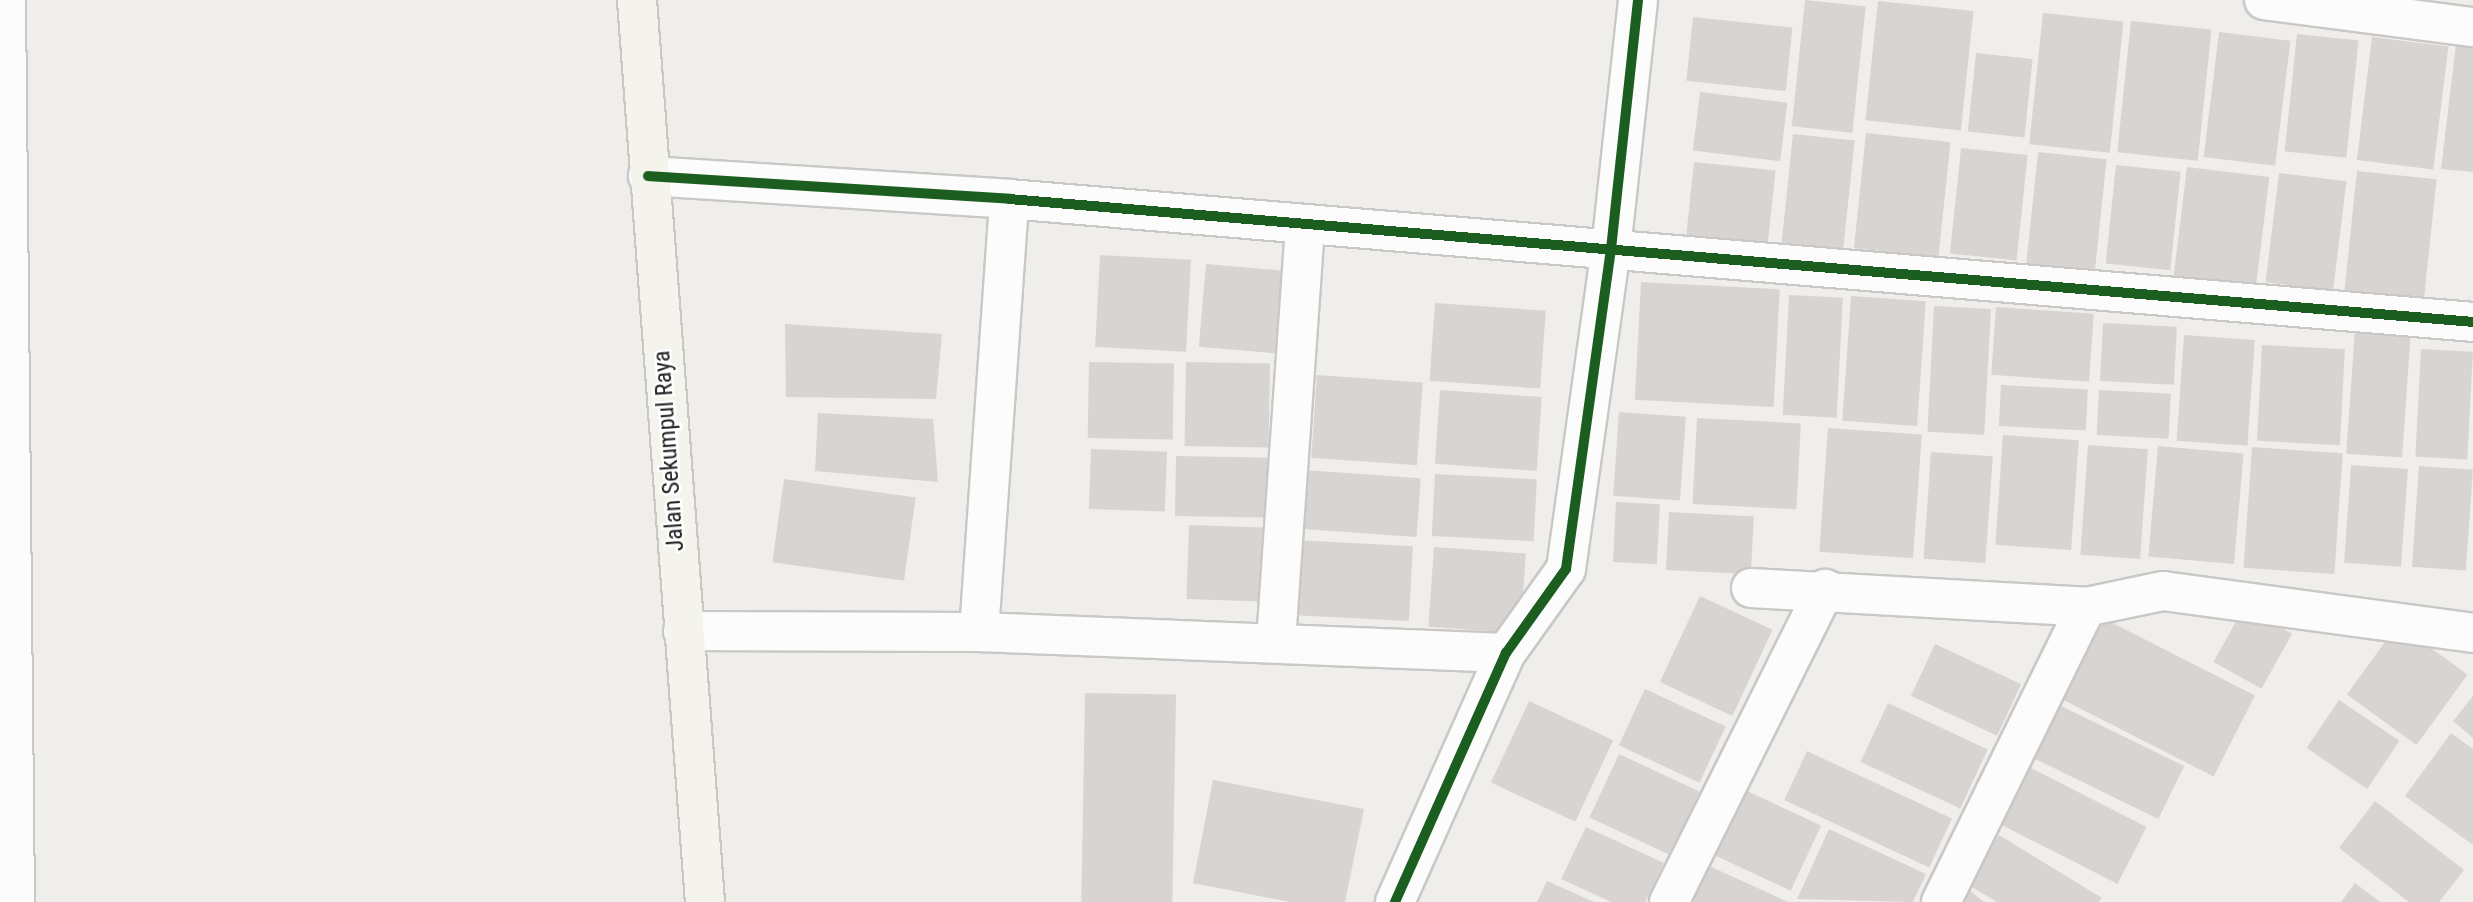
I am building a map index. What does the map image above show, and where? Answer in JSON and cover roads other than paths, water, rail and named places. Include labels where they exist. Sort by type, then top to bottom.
[{"type":"main road","name":"Jalan Sekumpul Raya","points":[[637,0],[705,902]]},
{"type":"street","points":[[6,0],[15,902]]},
{"type":"street","points":[[1395,902],[1506,653],[1566,569],[1611,249],[1638,0]]},
{"type":"street","points":[[2264,0],[2473,27]]},
{"type":"street","points":[[649,176],[1009,200],[2473,322]]},
{"type":"street","points":[[979,632],[1009,200]]},
{"type":"street","points":[[1276,641],[1305,226]]},
{"type":"street","points":[[1751,588],[1825,589],[2086,607],[2163,591],[2473,633]]},
{"type":"street","points":[[1669,902],[1825,589]]},
{"type":"street","points":[[1941,902],[2086,607]]},
{"type":"street","points":[[683,631],[979,632],[1276,641],[1506,653]]}]
